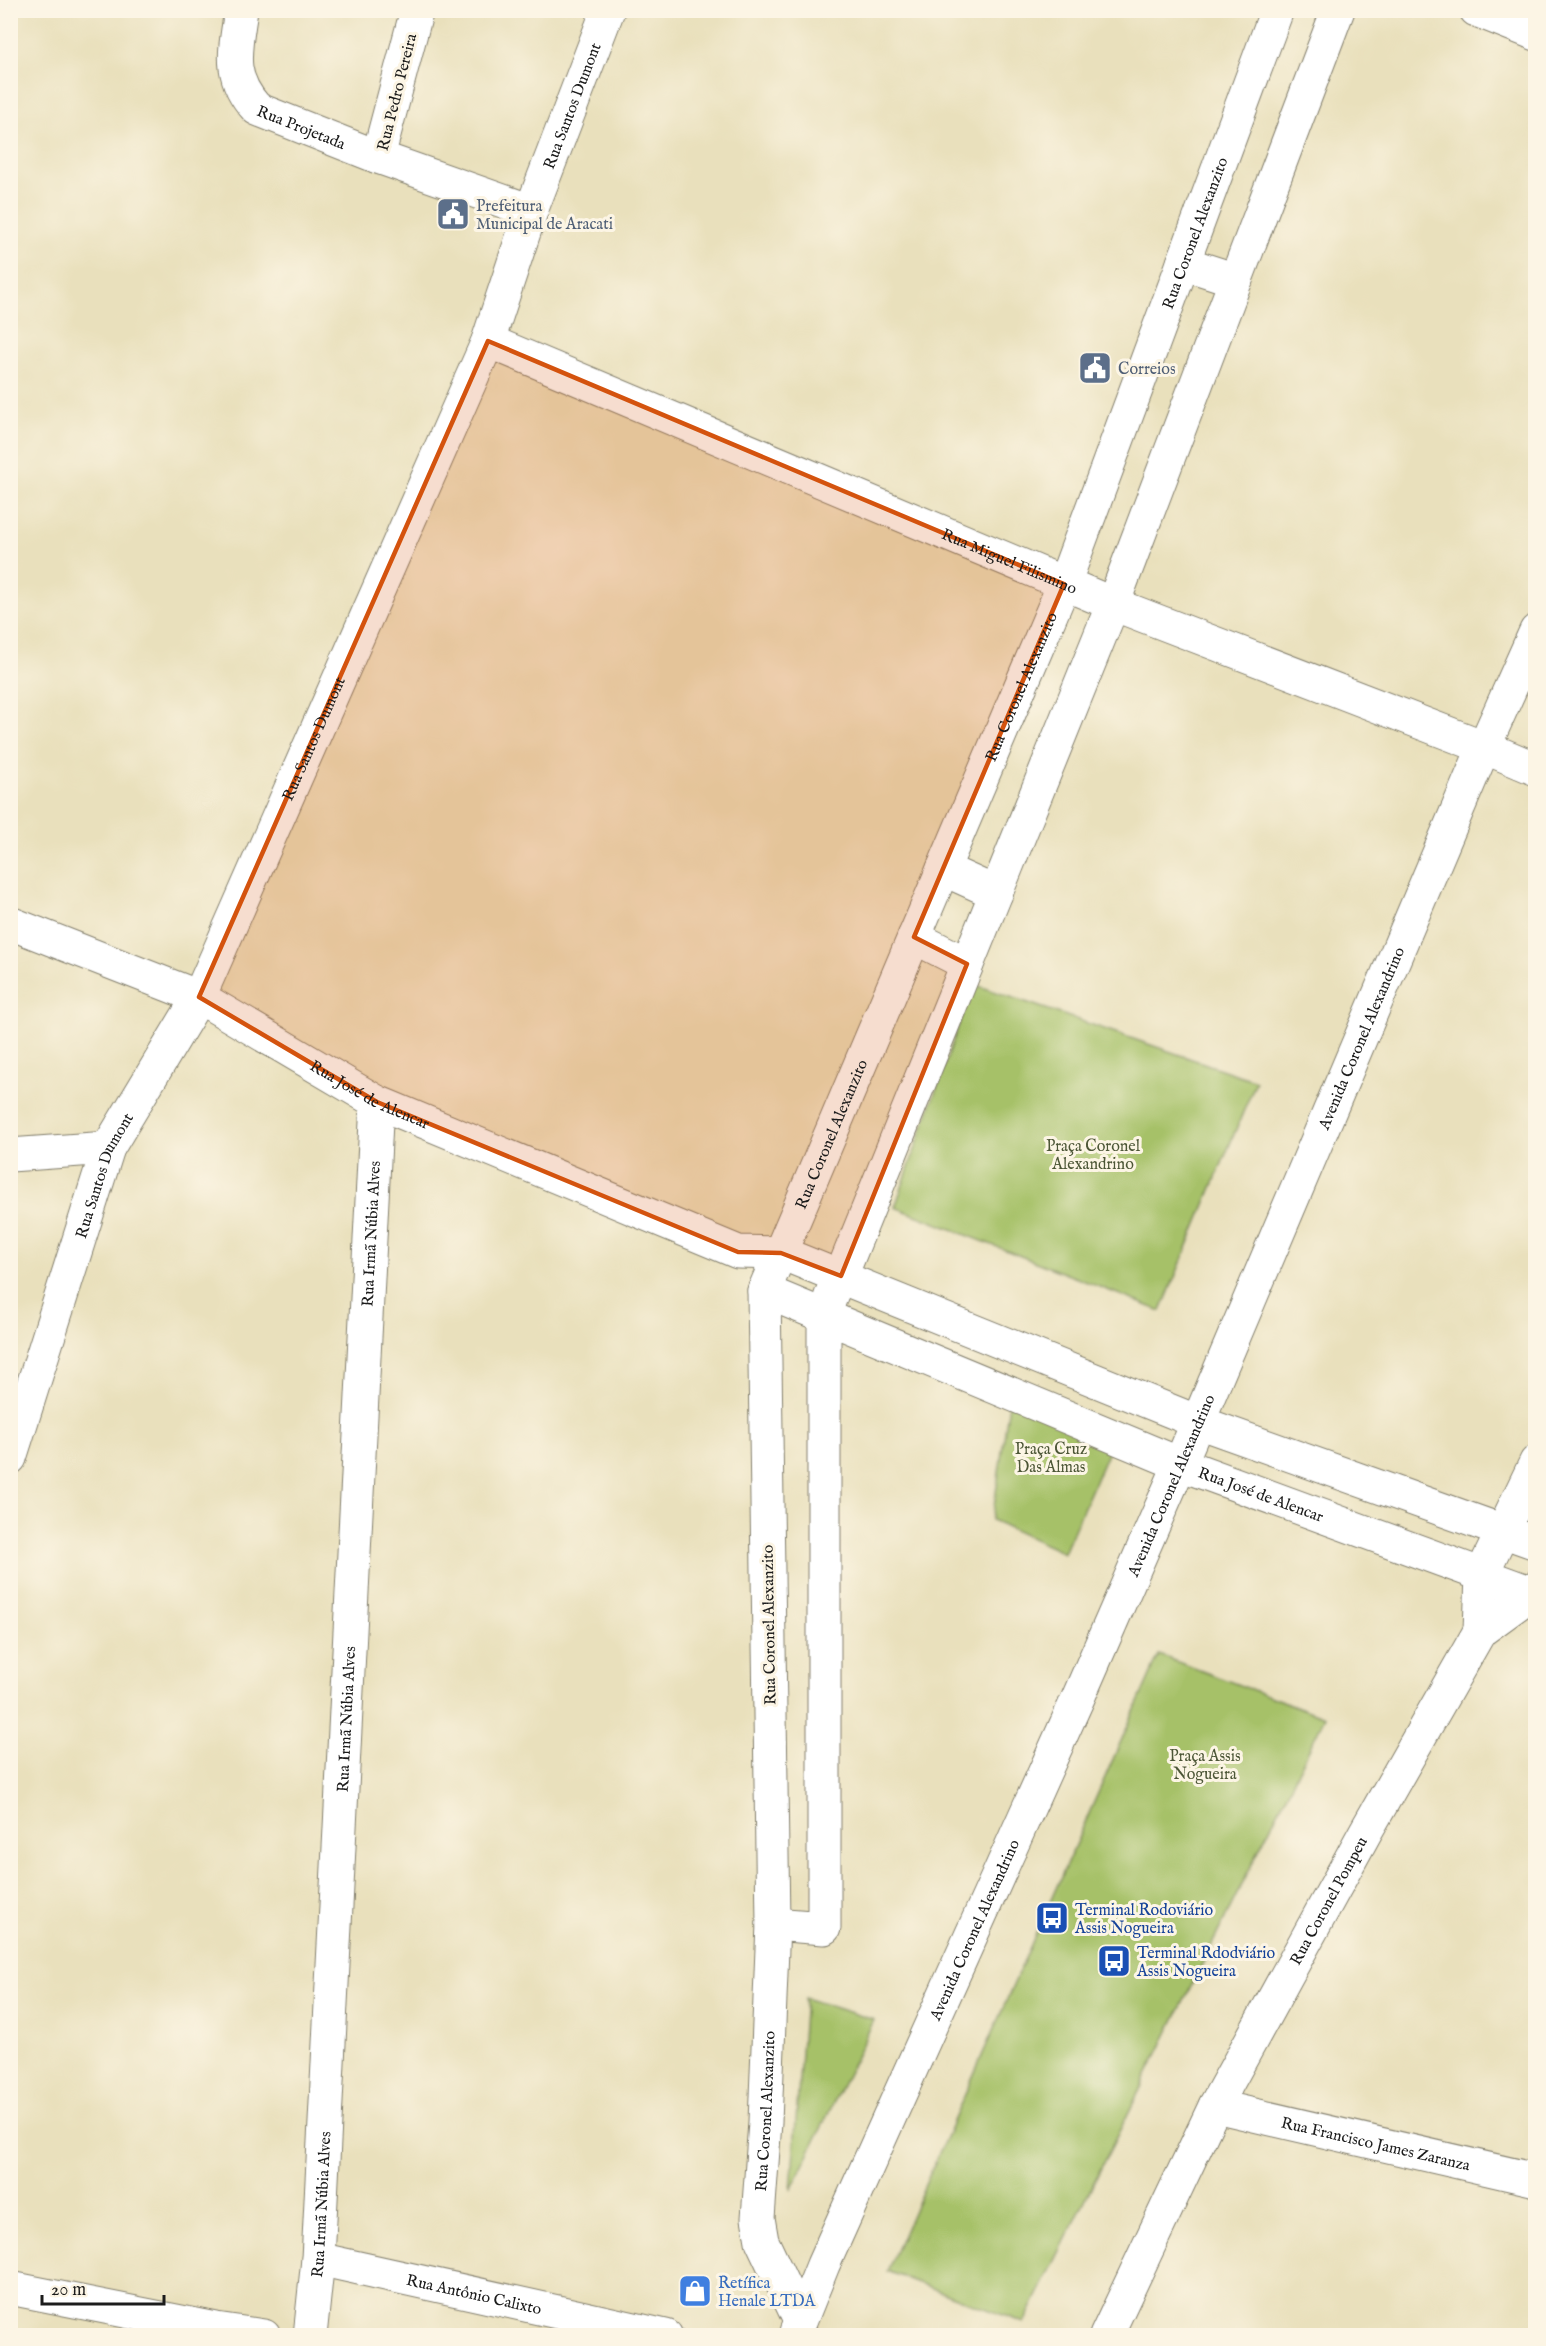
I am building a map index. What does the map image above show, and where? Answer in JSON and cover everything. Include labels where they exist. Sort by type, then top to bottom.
[{"type":"main road","name":"Rua Projetada","points":[[241,10],[236,43],[237,80],[244,95],[257,109],[378,157]]},
{"type":"main road","name":"Rua Pedro Pereira","points":[[417,10],[378,157],[531,211]]},
{"type":"main road","name":"Rua Santos Dumont","points":[[10,1458],[108,1148],[199,997],[488,341],[531,211],[608,10]]},
{"type":"main road","name":"Rua Coronel Alexanzito","points":[[797,2328],[762,2241],[758,2218],[765,2122],[773,1924],[764,1291],[1064,584],[1277,10]]},
{"type":"main road","points":[[773,1924],[824,1928],[824,1316],[1113,604],[1338,10]]},
{"type":"main road","points":[[1476,10],[1536,34]]},
{"type":"main road","points":[[1183,263],[1236,280]]},
{"type":"main road","name":"Rua Miguel Filismino","points":[[488,341],[1064,584],[1536,769]]},
{"type":"main road","name":"Avenida Coronel Alexandrino","points":[[797,2328],[1180,1464],[1484,747],[1536,631]]},
{"type":"main road","points":[[943,869],[996,893]]},
{"type":"main road","name":"Rua José de Alencar","points":[[10,923],[199,997],[377,1102],[738,1252],[781,1253],[841,1276]]},
{"type":"main road","points":[[914,937],[967,963]]},
{"type":"main road","name":"Rua Irmã Núbia Alves","points":[[310,2336],[318,2259],[377,1102]]},
{"type":"main road","points":[[10,1155],[108,1148]]},
{"type":"main road","points":[[738,1252],[764,1291]]},
{"type":"main road","points":[[841,1276],[1198,1422],[1536,1543]]},
{"type":"main road","name":"Rua José de Alencar","points":[[764,1291],[1180,1464],[1534,1591]]},
{"type":"main road","points":[[1480,1631],[1482,1574],[1536,1462]]},
{"type":"main road","points":[[1480,1631],[1534,1591]]},
{"type":"main road","name":"Rua Coronel Pompeu","points":[[1106,2336],[1215,2106],[1366,1831],[1480,1631]]},
{"type":"main road","points":[[771,1852],[824,1851]]},
{"type":"main road","name":"Rua Francisco James Zaranza","points":[[1215,2106],[1536,2180]]},
{"type":"main road","name":"Rua Antônio Calixto","points":[[318,2259],[666,2336]]},
{"type":"main road","points":[[10,2288],[216,2329],[264,2336]]},
{"type":"highlighted area","points":[[488,341],[1064,584],[914,937],[967,964],[841,1276],[781,1253],[738,1252],[377,1102],[199,997]]},
{"type":"green space","name":"Praça Coronel Alexandrino","points":[[973,984],[1256,1081],[1161,1311],[895,1207]]},
{"type":"green space","name":"Praça Cruz Das Almas","points":[[1011,1390],[1119,1426],[1064,1553],[992,1520]]},
{"type":"green space","name":"Praça Assis Nogueira","points":[[1159,1655],[1325,1717],[1024,2323],[887,2271]]},
{"type":"green space","points":[[805,1998],[874,2020],[791,2190]]},
{"type":"place","name":"Prefeitura Municipal de Aracati","points":[[453,214]]},
{"type":"place","name":"Correios","points":[[1095,368]]},
{"type":"place","name":"Terminal Rodoviário Assis Nogueira","points":[[1052,1918]]},
{"type":"place","name":"Terminal Rdodviário Assis Nogueira","points":[[1114,1961]]},
{"type":"place","name":"Retífica Henale LTDA","points":[[695,2291]]}]
